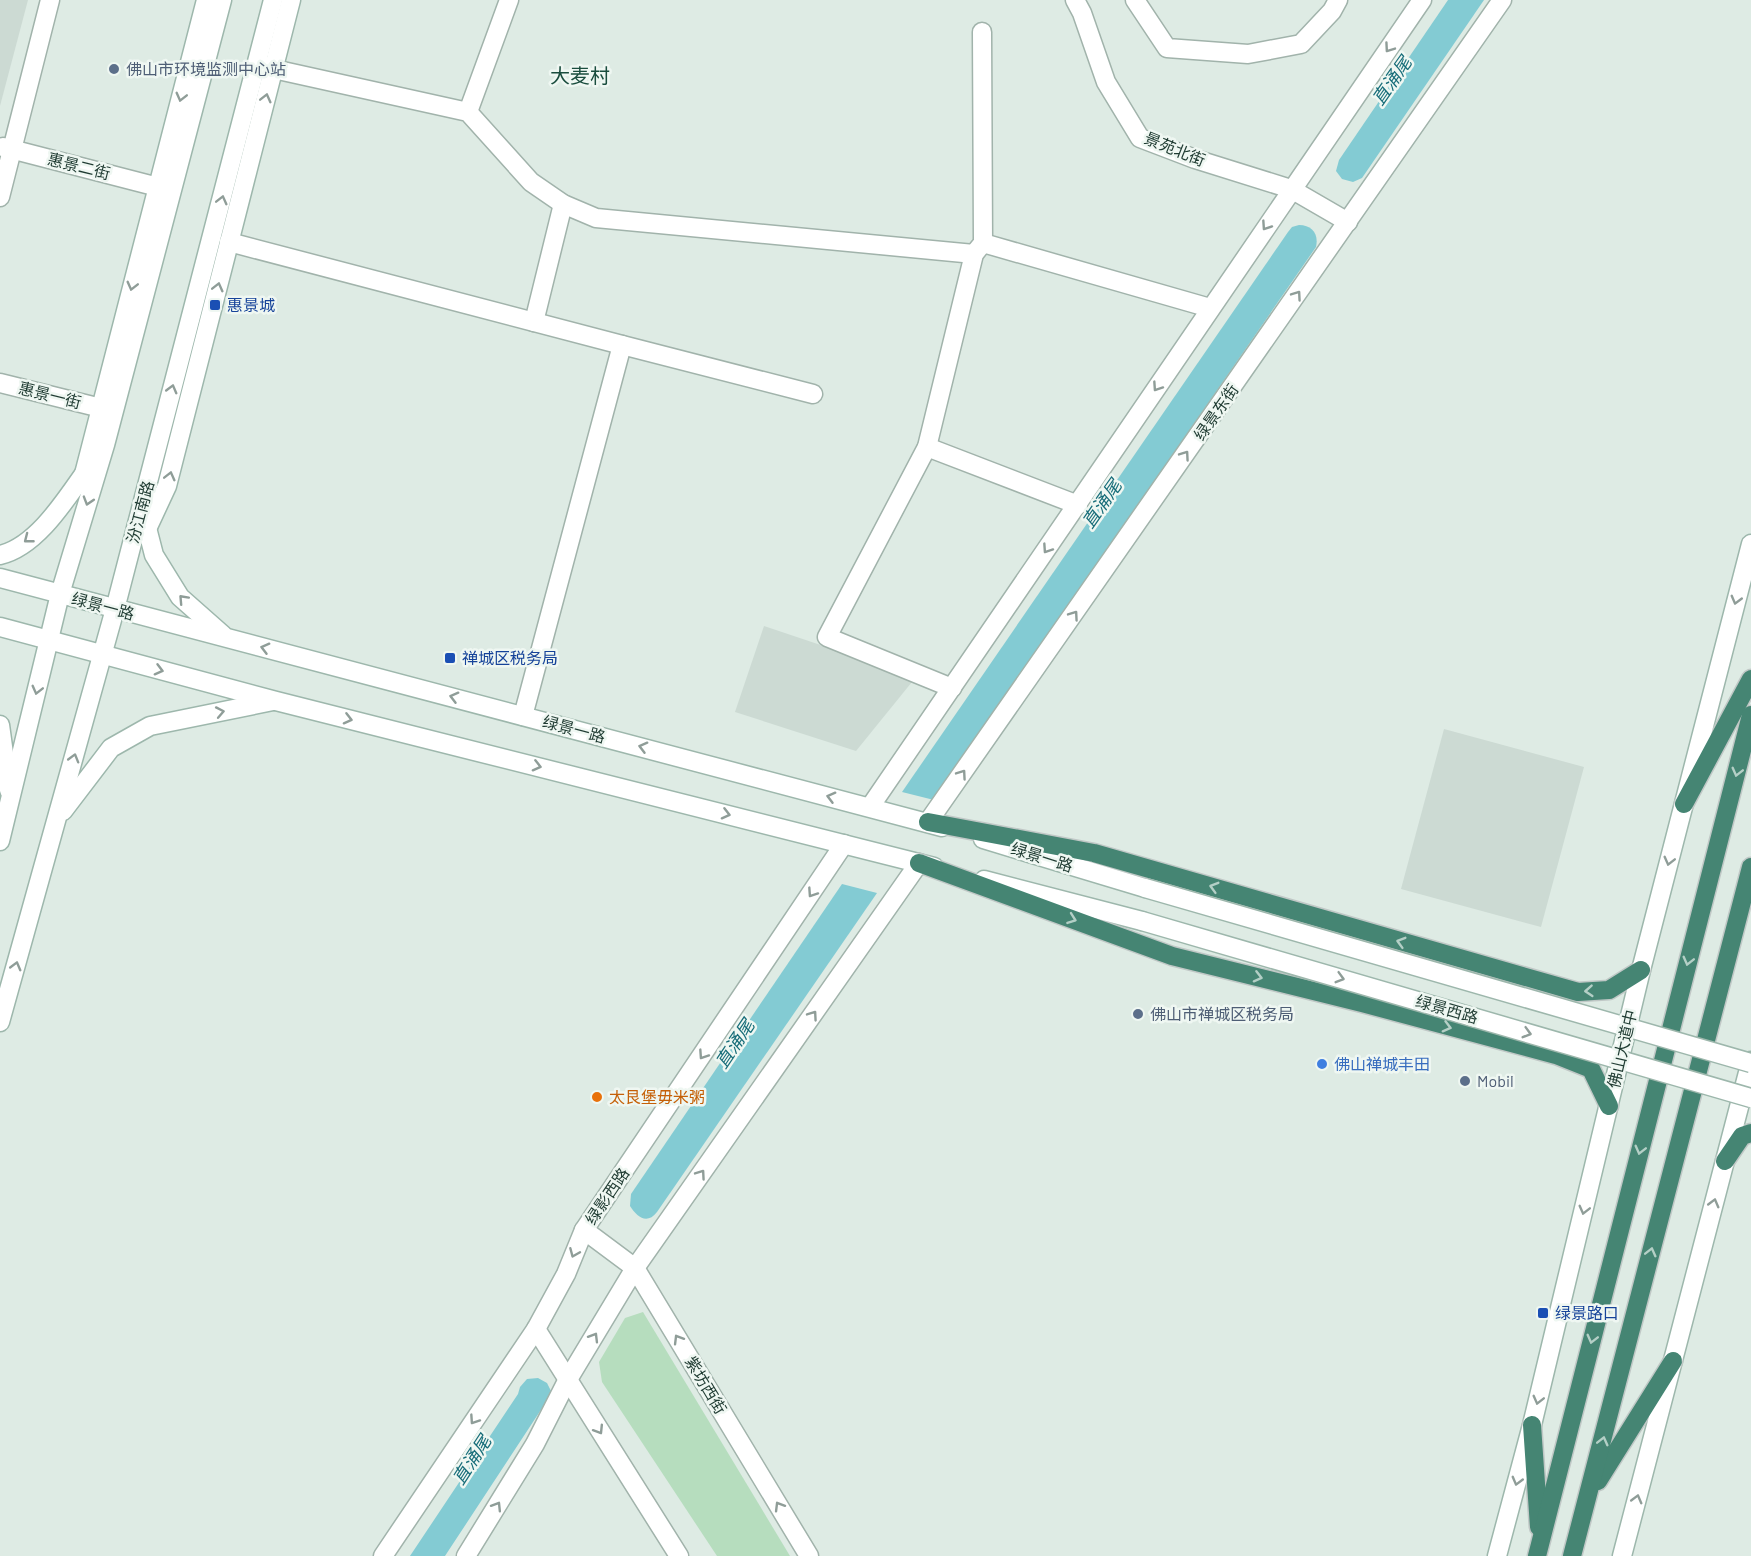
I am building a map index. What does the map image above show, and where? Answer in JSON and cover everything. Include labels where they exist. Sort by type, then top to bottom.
[{"type":"highway","points":[[1683,804],[1751,679]]},
{"type":"highway","points":[[1538,1550],[1751,715]]},
{"type":"highway","points":[[928,822],[1094,853],[1578,992],[1609,990],[1641,970]]},
{"type":"highway","points":[[919,863],[1172,956],[1362,1003],[1556,1056],[1591,1069],[1609,1106]]},
{"type":"highway","points":[[1572,1556],[1751,867]]},
{"type":"highway","points":[[1725,1161],[1742,1136],[1751,1133]]},
{"type":"highway","points":[[1588,1497],[1673,1361]]},
{"type":"highway","points":[[1532,1425],[1538,1550]]},
{"type":"main road","points":[[0,197],[6,148],[50,0]]},
{"type":"main road","points":[[0,841],[60,594],[105,446],[194,76],[206,0]]},
{"type":"main road","points":[[84,474],[158,187],[194,76],[222,0]]},
{"type":"main road","name":"汾江南路","points":[[0,1022],[264,67],[273,0]]},
{"type":"main road","points":[[147,529],[167,486],[229,242],[264,67],[291,0]]},
{"type":"main road","points":[[468,112],[509,0]]},
{"type":"main road","name":"景苑北街","points":[[1074,0],[1082,12],[1106,82],[1140,138],[1195,159],[1291,189],[1348,222]]},
{"type":"main road","points":[[1135,0],[1167,48],[1248,54],[1301,44],[1332,11],[1338,0]]},
{"type":"main road","points":[[870,807],[1422,0]]},
{"type":"main road","name":"绿景东街","points":[[928,822],[1502,0]]},
{"type":"main road","points":[[952,688],[827,637],[927,447],[979,249],[982,32]]},
{"type":"main road","points":[[264,67],[468,112],[531,182],[562,204],[596,218],[979,249],[1210,308]]},
{"type":"main road","name":"惠景二街","points":[[6,148],[158,187]]},
{"type":"main road","points":[[534,322],[562,204]]},
{"type":"main road","points":[[229,242],[813,394]]},
{"type":"main road","points":[[523,716],[622,345]]},
{"type":"main road","name":"惠景一街","points":[[0,383],[101,408]]},
{"type":"main road","points":[[0,555],[11,552],[44,527],[105,446]]},
{"type":"main road","points":[[927,447],[1078,505]]},
{"type":"main road","points":[[142,506],[154,555],[180,597],[227,638]]},
{"type":"main road","name":"佛山大道中","points":[[1497,1556],[1532,1425],[1641,970],[1751,544]]},
{"type":"main road","name":"绿景一路","points":[[0,578],[928,822],[1145,888]]},
{"type":"main road","points":[[0,627],[276,700],[919,863],[636,1268],[567,1381],[535,1444],[466,1556]]},
{"type":"main road","points":[[57,819],[111,748],[150,726],[276,700]]},
{"type":"main road","points":[[0,725],[2,758],[10,804]]},
{"type":"main road","name":"绿影西路","points":[[383,1556],[536,1329],[566,1274],[584,1230],[844,844]]},
{"type":"main road","name":"绿景西路","points":[[919,863],[1142,921],[1751,1098]]},
{"type":"main road","name":"绿景西路","points":[[1145,888],[1751,1062]]},
{"type":"main road","points":[[1622,1556],[1751,1062]]},
{"type":"main road","name":"紫坊西街","points":[[584,1230],[636,1268],[809,1556]]},
{"type":"main road","points":[[536,1329],[679,1556]]},
{"type":"shaded area","points":[[0,0],[28,0],[0,106]]},
{"type":"shaded area","points":[[764,626],[916,677],[856,751],[735,712]]},
{"type":"shaded area","points":[[1444,729],[1584,767],[1541,927],[1401,889]]},
{"type":"green space","points":[[643,1312],[790,1556],[717,1556],[602,1382],[599,1362],[625,1318]]},
{"type":"water","points":[[1448,0],[1484,0],[1362,178],[1353,182],[1342,179],[1336,171],[1339,160]]},
{"type":"water","name":"直涌尾","points":[[1299,225],[1314,231],[1316,247],[934,800],[902,792],[1288,232],[1292,227]]},
{"type":"water","name":"直涌尾","points":[[842,884],[877,893],[657,1212],[650,1218],[642,1218],[630,1206],[631,1194]]},
{"type":"water","points":[[538,1378],[547,1383],[552,1393],[445,1556],[410,1556],[518,1394],[520,1387],[527,1379]]},
{"type":"place","name":"佛山市环境监测中心站","points":[[114,69]]},
{"type":"place","name":"惠景城","points":[[215,305]]},
{"type":"place","name":"禅城区税务局","points":[[450,658]]},
{"type":"place","name":"佛山市禅城区税务局","points":[[1138,1014]]},
{"type":"place","name":"佛山禅城丰田","points":[[1322,1064]]},
{"type":"place","name":"Mobil","points":[[1465,1081]]},
{"type":"place","name":"太艮堡毋米粥","points":[[597,1097]]},
{"type":"place","name":"绿景路口","points":[[1543,1313]]},
{"type":"district","name":"大麦村","points":[[580,76]]}]
